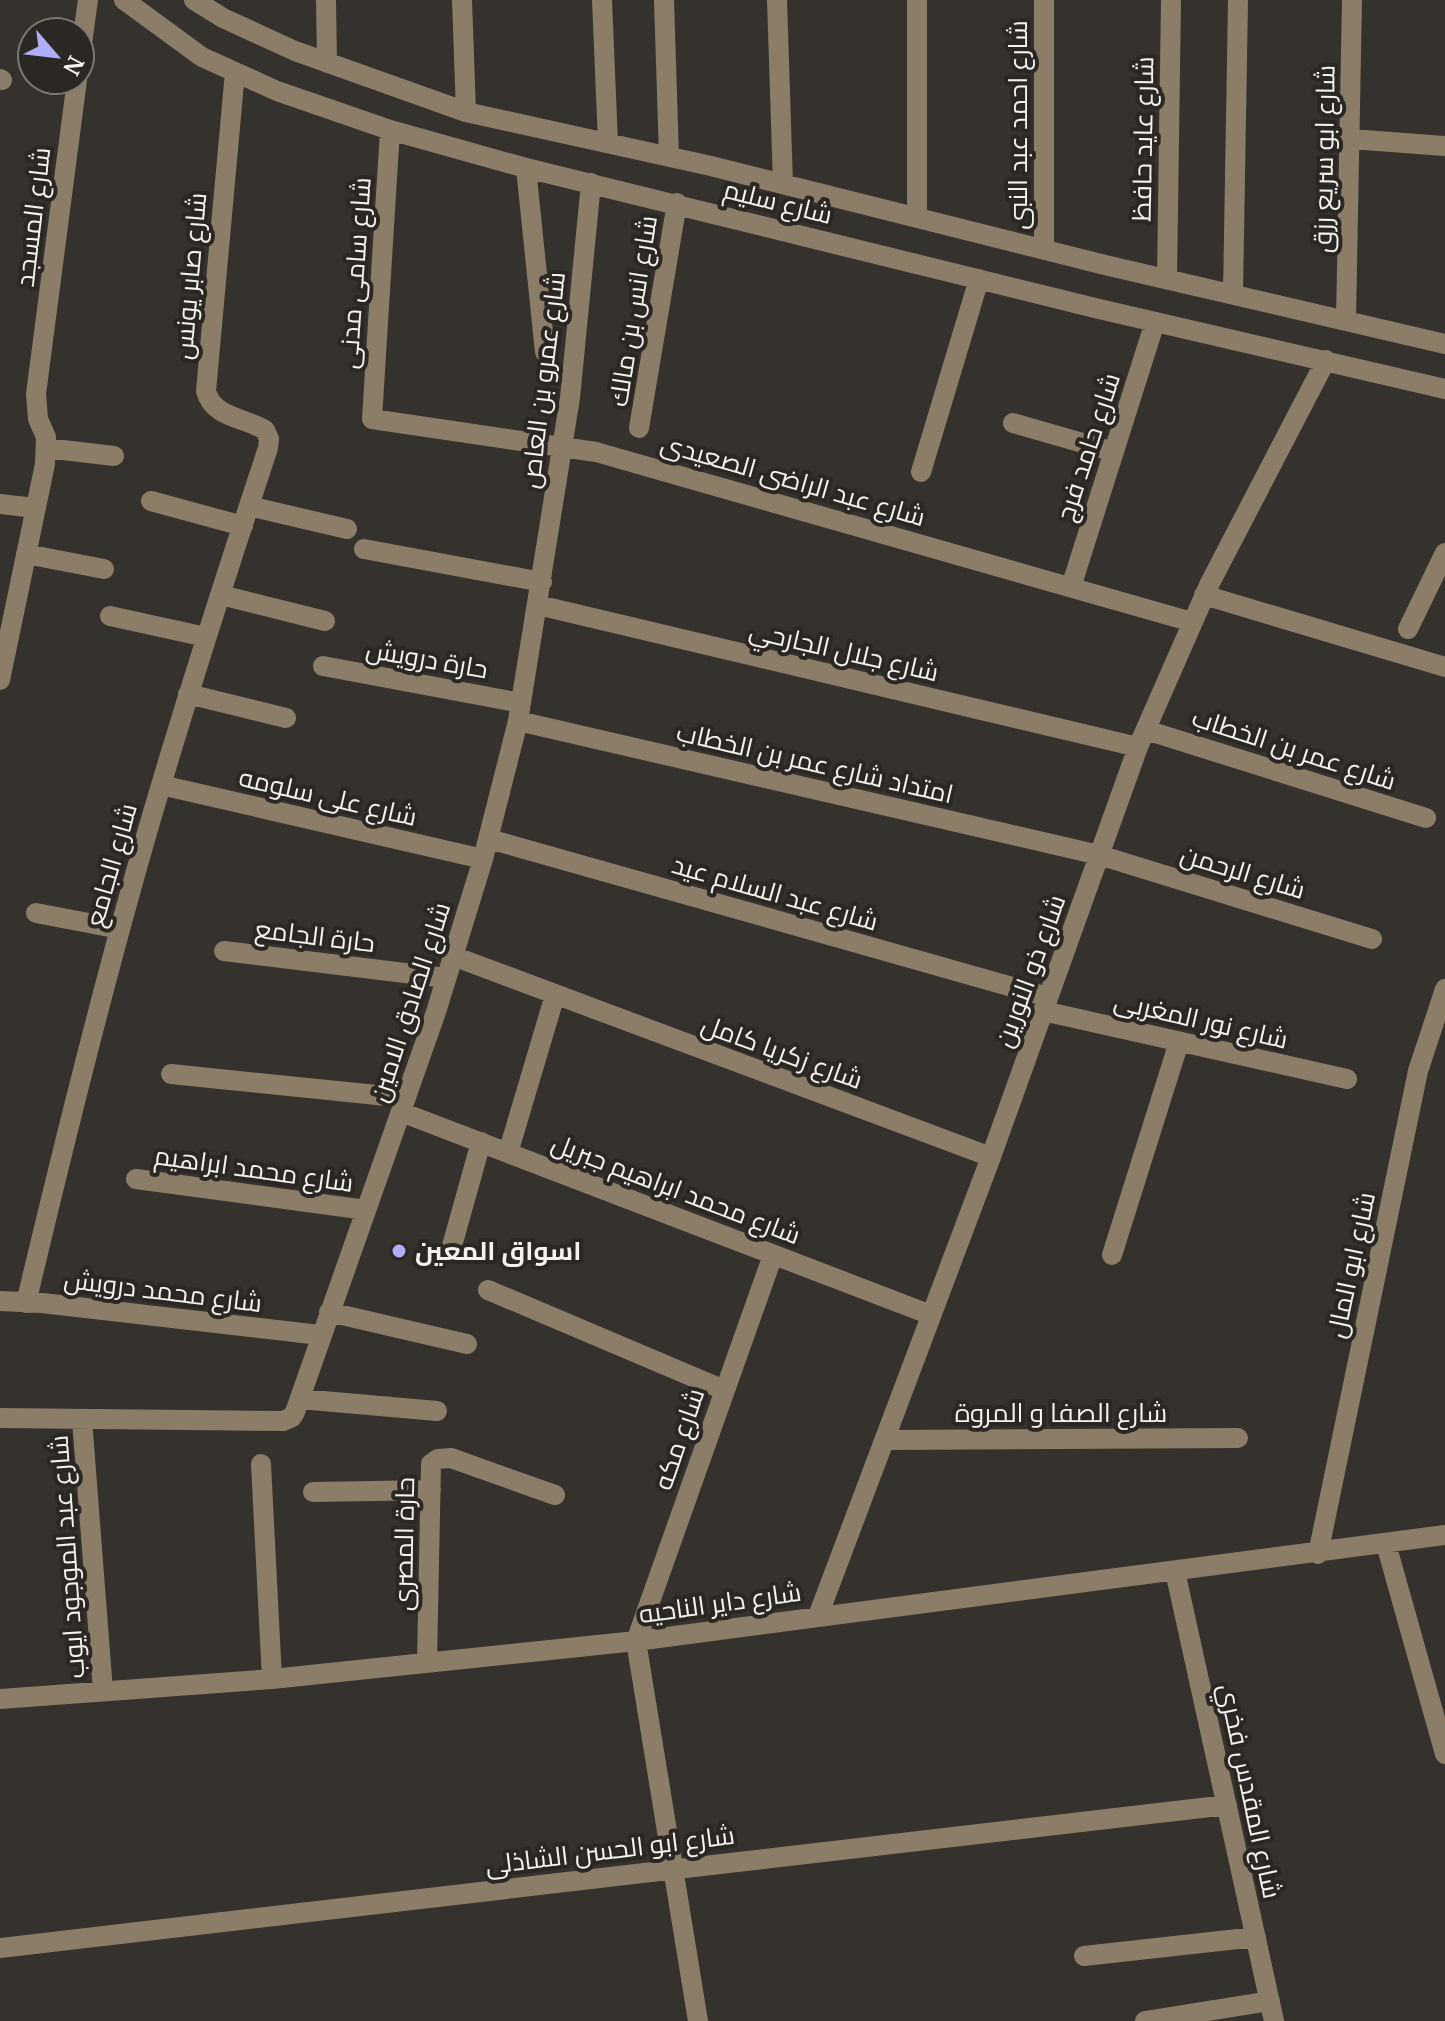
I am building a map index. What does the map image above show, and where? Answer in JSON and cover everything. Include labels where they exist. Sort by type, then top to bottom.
[{"type":"street","name":"شارع سليم","points":[[124,0],[202,57],[277,91],[390,130],[526,168],[1155,322],[1445,389]]},
{"type":"street","name":"شارع سليم","points":[[194,0],[223,18],[295,51],[466,112],[783,184],[1044,250],[1445,344]]},
{"type":"street","points":[[326,0],[327,63]]},
{"type":"street","points":[[462,0],[466,112]]},
{"type":"street","points":[[602,0],[608,143]]},
{"type":"street","points":[[664,0],[669,157]]},
{"type":"street","points":[[777,0],[783,184]]},
{"type":"street","points":[[917,0],[917,218]]},
{"type":"street","name":"شارع احمد عبد النبى","points":[[1044,0],[1044,250]]},
{"type":"street","name":"شارع عايد حافظ","points":[[1167,279],[1171,0]]},
{"type":"street","points":[[1233,294],[1238,0]]},
{"type":"street","name":"شارع ابو سريع رزق","points":[[1346,320],[1352,0]]},
{"type":"street","name":"شارع صابر يونس","points":[[235,72],[206,391],[209,402],[217,411],[265,430],[269,439],[268,448]]},
{"type":"street","name":"شارع المسجد","points":[[46,448],[46,437],[35,409],[75,96]]},
{"type":"street","name":"شارع سامى مدنى","points":[[372,419],[390,130]]},
{"type":"street","points":[[1351,139],[1445,146]]},
{"type":"street","points":[[526,168],[545,352]]},
{"type":"street","name":"شارع عمرو بن العاص","points":[[542,582],[570,398],[591,183]]},
{"type":"street","name":"شارع انس بن مالك","points":[[639,428],[677,203]]},
{"type":"street","points":[[921,472],[979,279]]},
{"type":"street","name":"شارع حامد فرج","points":[[1071,587],[1155,322]]},
{"type":"street","name":"شارع ذو النورين","points":[[818,1616],[991,1157],[1142,738],[1204,595],[1326,360]]},
{"type":"street","name":"شارع عبد الراضى الصعيدى","points":[[372,419],[563,447],[646,464],[1192,622]]},
{"type":"street","points":[[1013,423],[1114,452]]},
{"type":"street","points":[[0,680],[6,626],[26,554],[46,448],[114,456]]},
{"type":"street","name":"شارع الجامع","points":[[26,1303],[120,929],[188,694],[268,448]]},
{"type":"street","points":[[151,501],[243,526]]},
{"type":"street","points":[[0,504],[35,508]]},
{"type":"street","points":[[249,506],[347,529]]},
{"type":"street","points":[[364,549],[542,582]]},
{"type":"street","points":[[1408,629],[1445,553]]},
{"type":"street","points":[[26,554],[104,569]]},
{"type":"street","name":"شارع الصادق الامين","points":[[82,1419],[283,1421],[292,1417],[404,1105],[486,849],[520,712],[542,582]]},
{"type":"street","points":[[221,595],[325,621]]},
{"type":"street","points":[[1204,595],[1445,667]]},
{"type":"street","name":"شارع جلال الجارحي","points":[[538,605],[1142,738]]},
{"type":"street","points":[[110,616],[206,637]]},
{"type":"street","name":"حارة درويش","points":[[323,666],[520,712]]},
{"type":"street","points":[[188,694],[286,718]]},
{"type":"street","name":"امتداد شارع عمر بن الخطاب","points":[[520,712],[1099,855]]},
{"type":"street","name":"شارع عمر بن الخطاب","points":[[1142,738],[1426,818]]},
{"type":"street","name":"شارع على سلومه","points":[[161,785],[486,849]]},
{"type":"street","name":"شارع عبد السلام عيد","points":[[486,849],[1046,1004]]},
{"type":"street","name":"شارع الرحمن","points":[[1099,855],[1372,939]]},
{"type":"street","points":[[36,913],[120,929]]},
{"type":"street","name":"حارة الجامع","points":[[224,951],[446,978]]},
{"type":"street","name":"شارع زكريا كامل","points":[[453,956],[991,1157]]},
{"type":"street","name":"شارع ابو المال","points":[[1318,1554],[1418,1071],[1445,989]]},
{"type":"street","points":[[508,1153],[555,995]]},
{"type":"street","name":"شارع نور المغربى","points":[[1046,1004],[1179,1042],[1347,1079]]},
{"type":"street","points":[[1112,1255],[1179,1042]]},
{"type":"street","name":"شارع محمد ابراهيم جبريل","points":[[171,1074],[404,1105],[508,1153],[931,1315]]},
{"type":"street","points":[[450,1253],[481,1142]]},
{"type":"street","name":"شارع محمد ابراهيم","points":[[136,1179],[366,1210]]},
{"type":"street","name":"شارع مكه","points":[[636,1641],[773,1255]]},
{"type":"street","points":[[488,1290],[724,1390]]},
{"type":"street","name":"شارع محمد درويش","points":[[0,1305],[26,1303],[320,1335]]},
{"type":"street","points":[[329,1312],[467,1344]]},
{"type":"street","points":[[300,1399],[437,1411]]},
{"type":"street","points":[[0,1418],[82,1419]]},
{"type":"street","name":"شارع عبد الموجود ايوب","points":[[82,1419],[103,1691]]},
{"type":"street","name":"شارع الصفا و المروة","points":[[885,1440],[1238,1438]]},
{"type":"street","name":"حارة المصرى","points":[[427,1662],[431,1464],[438,1459],[451,1458],[555,1495]]},
{"type":"street","points":[[261,1464],[272,1679]]},
{"type":"street","points":[[313,1492],[431,1490]]},
{"type":"street","name":"شارع داير الناحيه","points":[[0,1699],[272,1679],[636,1641],[1445,1535]]},
{"type":"street","points":[[1386,1544],[1445,1754]]},
{"type":"street","name":"شارع المقدس فخري","points":[[1175,1571],[1272,2011]]},
{"type":"street","points":[[636,1641],[698,2021]]},
{"type":"street","name":"شارع ابو الحسن الشاذلى","points":[[0,1948],[1227,1805]]},
{"type":"street","points":[[1084,1956],[1256,1937]]},
{"type":"street","points":[[1145,2021],[1272,2011]]},
{"type":"place","name":"اسواق المعين","points":[[399,1251]]}]
